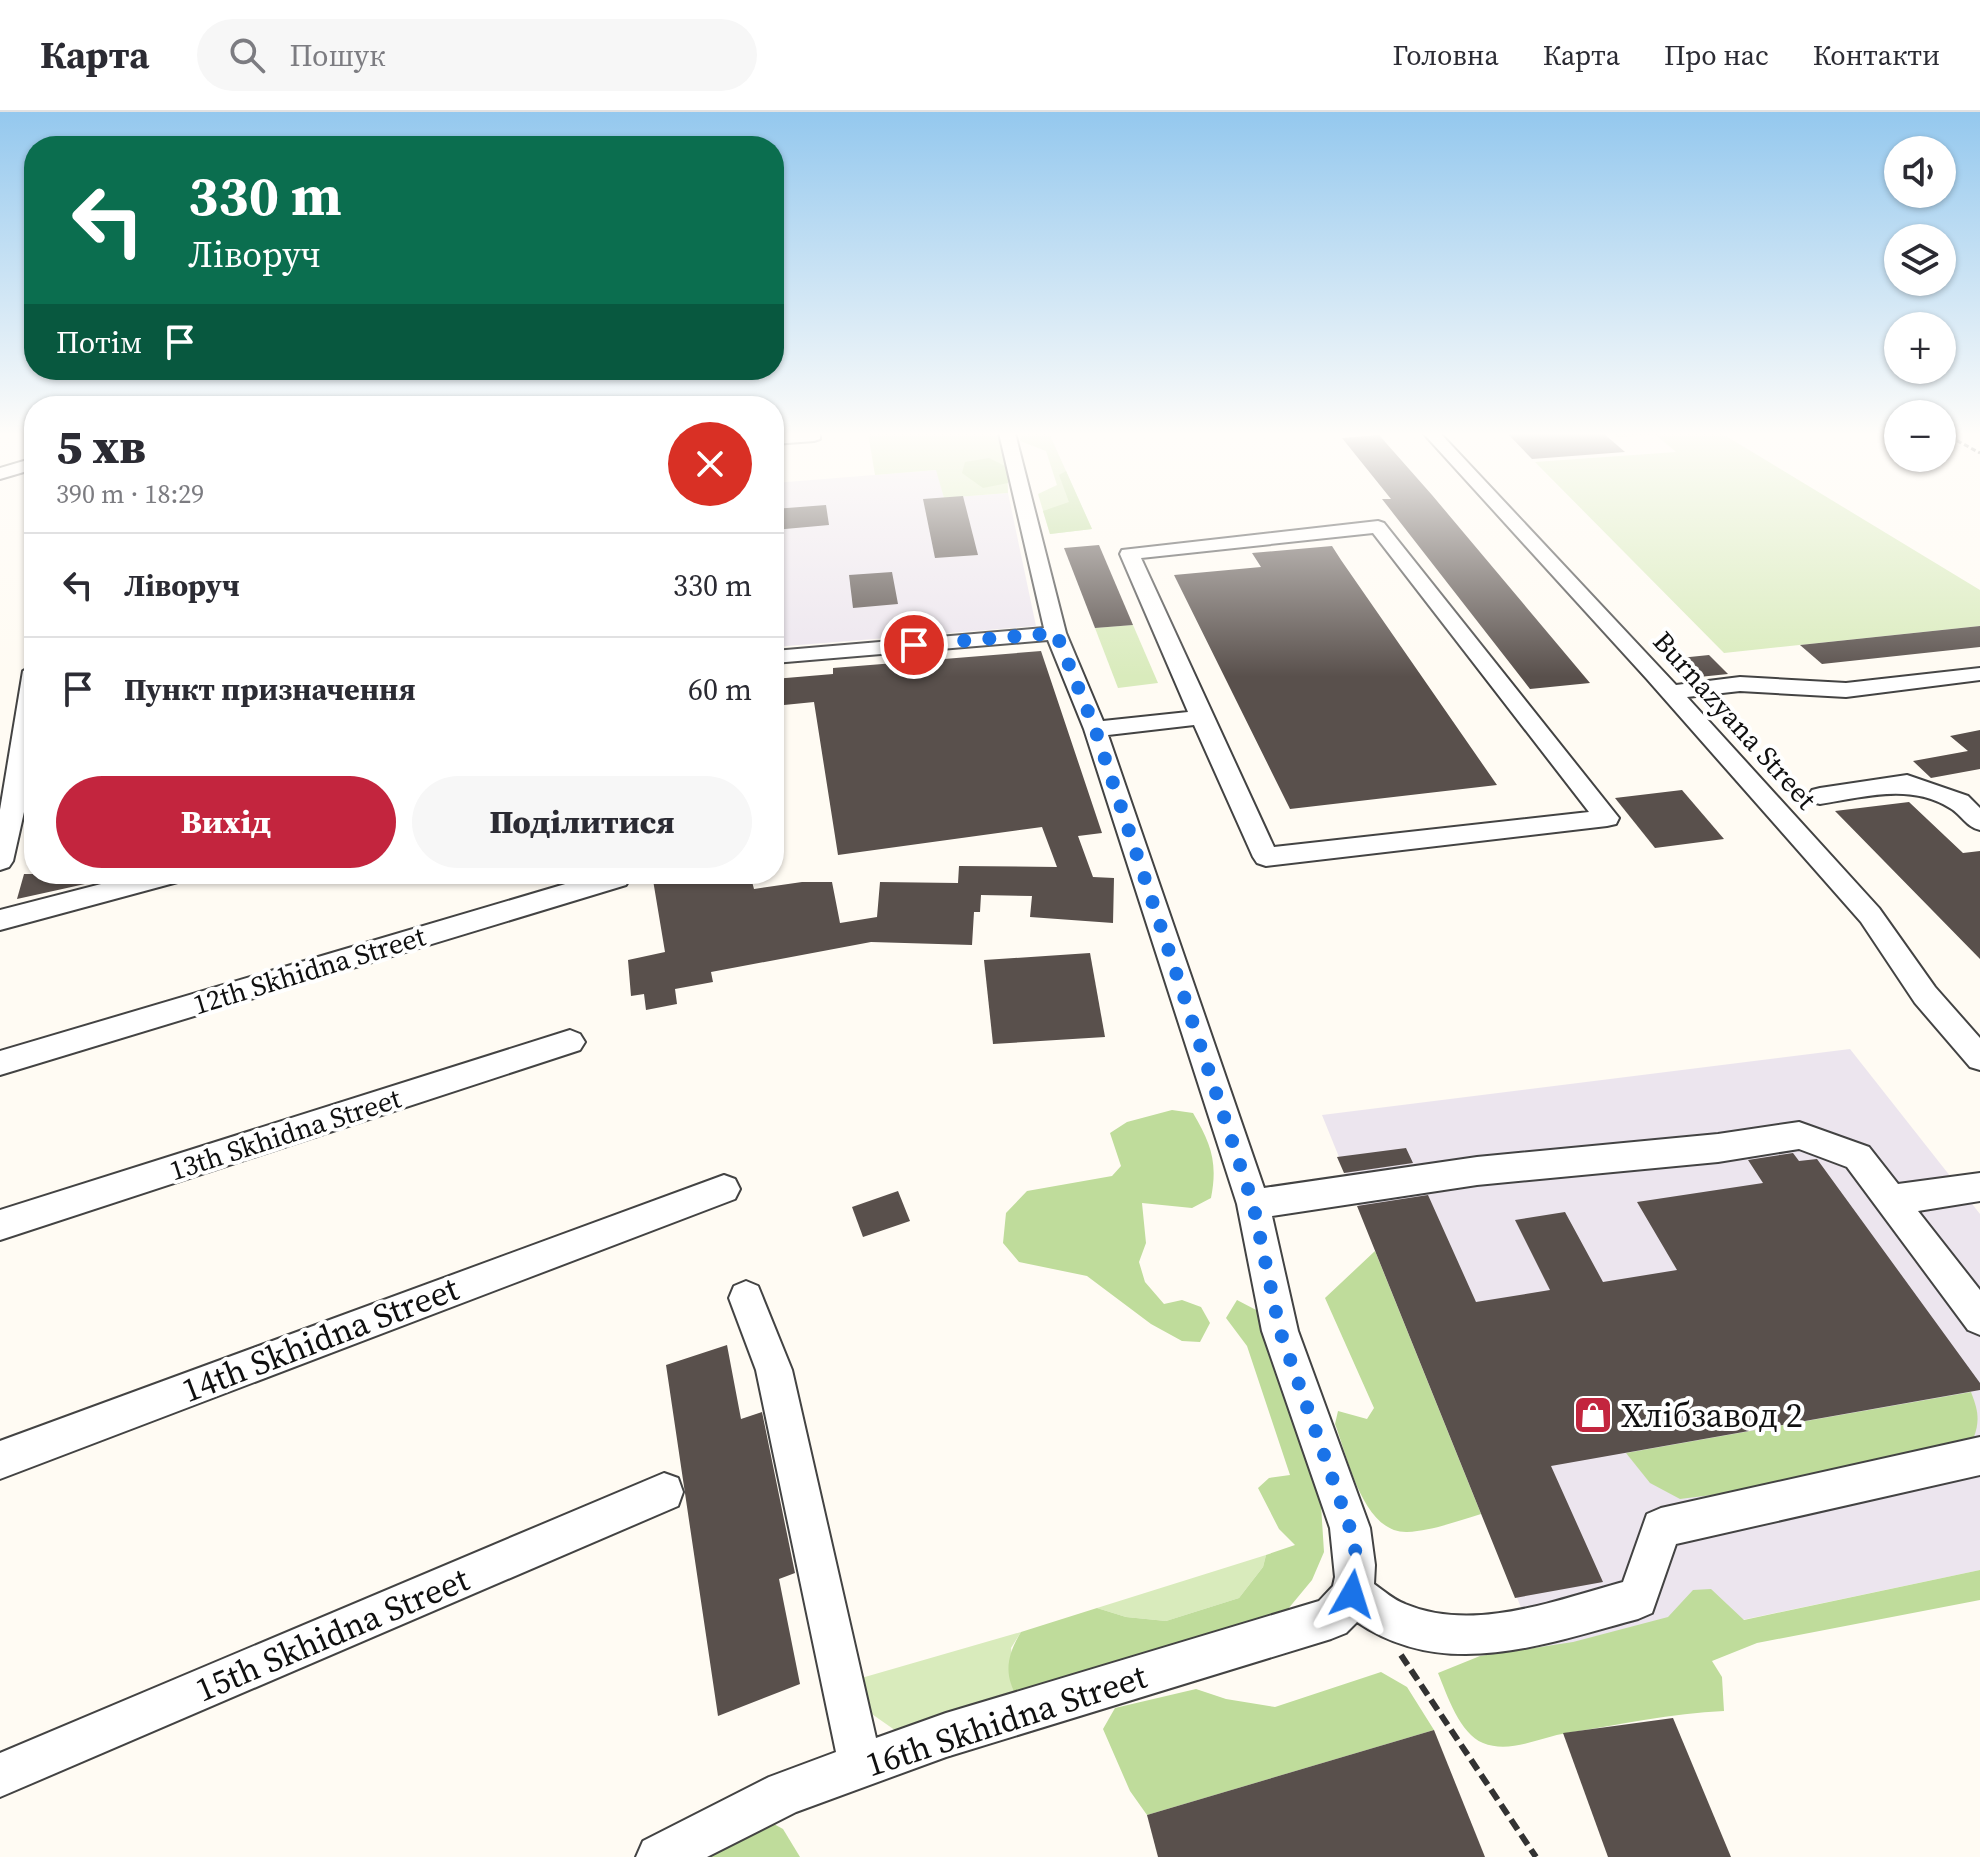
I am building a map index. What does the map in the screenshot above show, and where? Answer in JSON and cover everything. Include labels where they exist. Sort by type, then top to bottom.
[{"type":"street","points":[[1027,514],[1056,633],[1095,729],[1253,1204],[1280,1331],[1350,1528],[1356,1554],[1352,1594],[1403,1625],[1465,1635],[1499,1633],[1638,1599],[1661,1528],[1980,1456]]},
{"type":"street","name":"Burnazyana Street","points":[[1506,514],[1870,915],[1925,995],[1980,1058]]},
{"type":"street","points":[[1378,527],[1607,818],[1266,857],[1202,717],[1129,554],[1378,527]]},
{"type":"street","points":[[784,656],[1056,633]]},
{"type":"street","points":[[1669,692],[1740,684],[1846,690],[1980,674]]},
{"type":"street","points":[[1095,729],[1202,717]]},
{"type":"street","points":[[0,861],[17,794],[24,743]]},
{"type":"street","points":[[1820,796],[1907,783],[1959,802],[1980,822]]},
{"type":"street","points":[[0,920],[138,884]]},
{"type":"street","name":"12th Skhidna Street","points":[[0,1063],[597,884]]},
{"type":"street","name":"13th Skhidna Street","points":[[0,1225],[570,1042]]},
{"type":"street","points":[[1253,1204],[1477,1171],[1718,1148],[1799,1135],[1858,1157],[1980,1318]]},
{"type":"street","points":[[1892,1200],[1980,1187]]},
{"type":"street","name":"14th Skhidna Street","points":[[0,1460],[724,1189]]},
{"type":"street","points":[[746,1298],[774,1370],[861,1766]]},
{"type":"street","name":"15th Skhidna Street","points":[[0,1775],[664,1492]]},
{"type":"street","name":"16th Skhidna Street","points":[[659,1857],[785,1793],[946,1735],[1331,1618],[1345,1608],[1352,1594]]},
{"type":"path","points":[[1397,1649],[1536,1857]]},
{"type":"shaded area","points":[[784,514],[1013,514],[1036,626],[784,646]]},
{"type":"shaded area","points":[[1850,1049],[1980,1214],[1980,1570],[1543,1662],[1322,1115]]},
{"type":"green space","points":[[1044,514],[1085,514],[1092,529],[1050,534]]},
{"type":"green space","points":[[1044,514],[1085,514],[1092,529],[1050,534]]},
{"type":"green space","points":[[1587,514],[1855,514],[1980,590],[1980,626],[1724,653]]},
{"type":"green space","points":[[1133,625],[1158,683],[1118,688],[1095,628]]},
{"type":"green space","points":[[1172,1110],[1193,1113],[1204,1134],[1213,1163],[1211,1198],[1192,1208],[1142,1203],[1146,1243],[1139,1262],[1145,1282],[1164,1304],[1182,1300],[1201,1307],[1210,1323],[1200,1342],[1182,1341],[1151,1324],[1087,1276],[1019,1262],[1003,1243],[1006,1213],[1027,1191],[1112,1176],[1121,1166],[1110,1133],[1127,1122]]},
{"type":"green space","points":[[1375,1251],[1481,1514],[1407,1532],[1392,1529],[1379,1520],[1359,1491],[1335,1424],[1338,1411],[1367,1419],[1374,1408],[1325,1298]]},
{"type":"green space","points":[[1237,1300],[1258,1311],[1321,1505],[1324,1552],[1312,1580],[1288,1609],[1018,1698],[1010,1681],[1009,1665],[1021,1632],[1097,1608],[1126,1617],[1166,1621],[1239,1598],[1263,1567],[1266,1555],[1295,1545],[1279,1529],[1258,1488],[1269,1478],[1290,1475],[1247,1346],[1226,1318]]},
{"type":"green space","points":[[1971,1392],[1977,1415],[1974,1437],[1728,1493],[1680,1499],[1650,1483],[1626,1453]]},
{"type":"green space","points":[[1266,1555],[1263,1567],[1239,1598],[1166,1621],[1126,1617],[1097,1608]]},
{"type":"green space","points":[[1980,1570],[1980,1600],[1757,1643],[1712,1661],[1722,1677],[1724,1711],[1567,1733],[1515,1746],[1493,1746],[1475,1738],[1461,1723],[1438,1673],[1480,1656],[1573,1642],[1668,1617],[1693,1590],[1711,1589],[1744,1620]]},
{"type":"green space","points":[[1021,1632],[1011,1648],[1018,1698],[899,1733],[869,1712],[851,1681]]},
{"type":"green space","points":[[1381,1672],[1407,1687],[1434,1730],[1147,1815],[1130,1791],[1103,1729],[1115,1708],[1196,1689],[1226,1699],[1275,1707]]},
{"type":"green space","points":[[761,1817],[783,1829],[800,1857],[711,1857],[729,1832]]},
{"type":"building","points":[[784,514],[827,514],[829,525],[784,529]]},
{"type":"building","points":[[926,514],[968,514],[978,555],[935,558]]},
{"type":"building","points":[[1394,514],[1448,514],[1590,683],[1530,689]]},
{"type":"building","points":[[1099,545],[1133,625],[1095,628],[1064,548]]},
{"type":"building","points":[[1332,546],[1497,785],[1290,809],[1174,575],[1261,567],[1252,553]]},
{"type":"building","points":[[892,572],[898,604],[853,608],[849,575]]},
{"type":"building","points":[[1980,626],[1980,647],[1822,664],[1800,645]]},
{"type":"building","points":[[1041,651],[1102,833],[1078,836],[1093,877],[1114,878],[1113,923],[1030,917],[1032,896],[981,895],[980,912],[974,912],[972,945],[871,942],[711,972],[713,982],[675,989],[677,1004],[646,1010],[644,994],[631,996],[628,960],[665,952],[654,884],[753,884],[754,889],[802,882],[832,882],[840,923],[877,917],[880,882],[958,883],[959,866],[1057,867],[1042,827],[838,855],[814,702],[784,705],[784,678],[833,674],[833,668]]},
{"type":"building","points":[[1709,655],[1728,674],[1699,677],[1680,658]]},
{"type":"building","points":[[1980,730],[1980,769],[1931,778],[1913,761],[1968,751],[1950,736]]},
{"type":"building","points":[[1682,790],[1724,839],[1655,848],[1615,798]]},
{"type":"building","points":[[1909,802],[1963,853],[1980,851],[1980,959],[1835,811]]},
{"type":"building","points":[[24,874],[24,884],[85,884],[17,899]]},
{"type":"building","points":[[1090,953],[1105,1037],[993,1044],[984,960]]},
{"type":"building","points":[[1406,1148],[1413,1163],[1344,1173],[1337,1157]]},
{"type":"building","points":[[1793,1153],[1799,1161],[1817,1159],[1980,1383],[1980,1390],[1551,1466],[1603,1582],[1515,1598],[1357,1206],[1428,1195],[1476,1302],[1550,1290],[1515,1220],[1565,1212],[1603,1282],[1677,1270],[1637,1202],[1763,1183],[1748,1160]]},
{"type":"building","points":[[898,1191],[910,1221],[863,1237],[852,1207]]},
{"type":"building","points":[[727,1345],[741,1419],[762,1412],[795,1573],[779,1579],[800,1684],[718,1716],[666,1365]]},
{"type":"building","points":[[1673,1718],[1731,1857],[1608,1857],[1563,1733]]},
{"type":"building","points":[[1434,1730],[1485,1857],[1158,1857],[1147,1815]]},
{"type":"place","name":"Хлібзавод 2","points":[[1593,1415]]},
{"type":"route","points":[[914,645],[1056,633],[1095,729],[1253,1204],[1280,1331],[1350,1528],[1356,1554],[1352,1594]]}]
